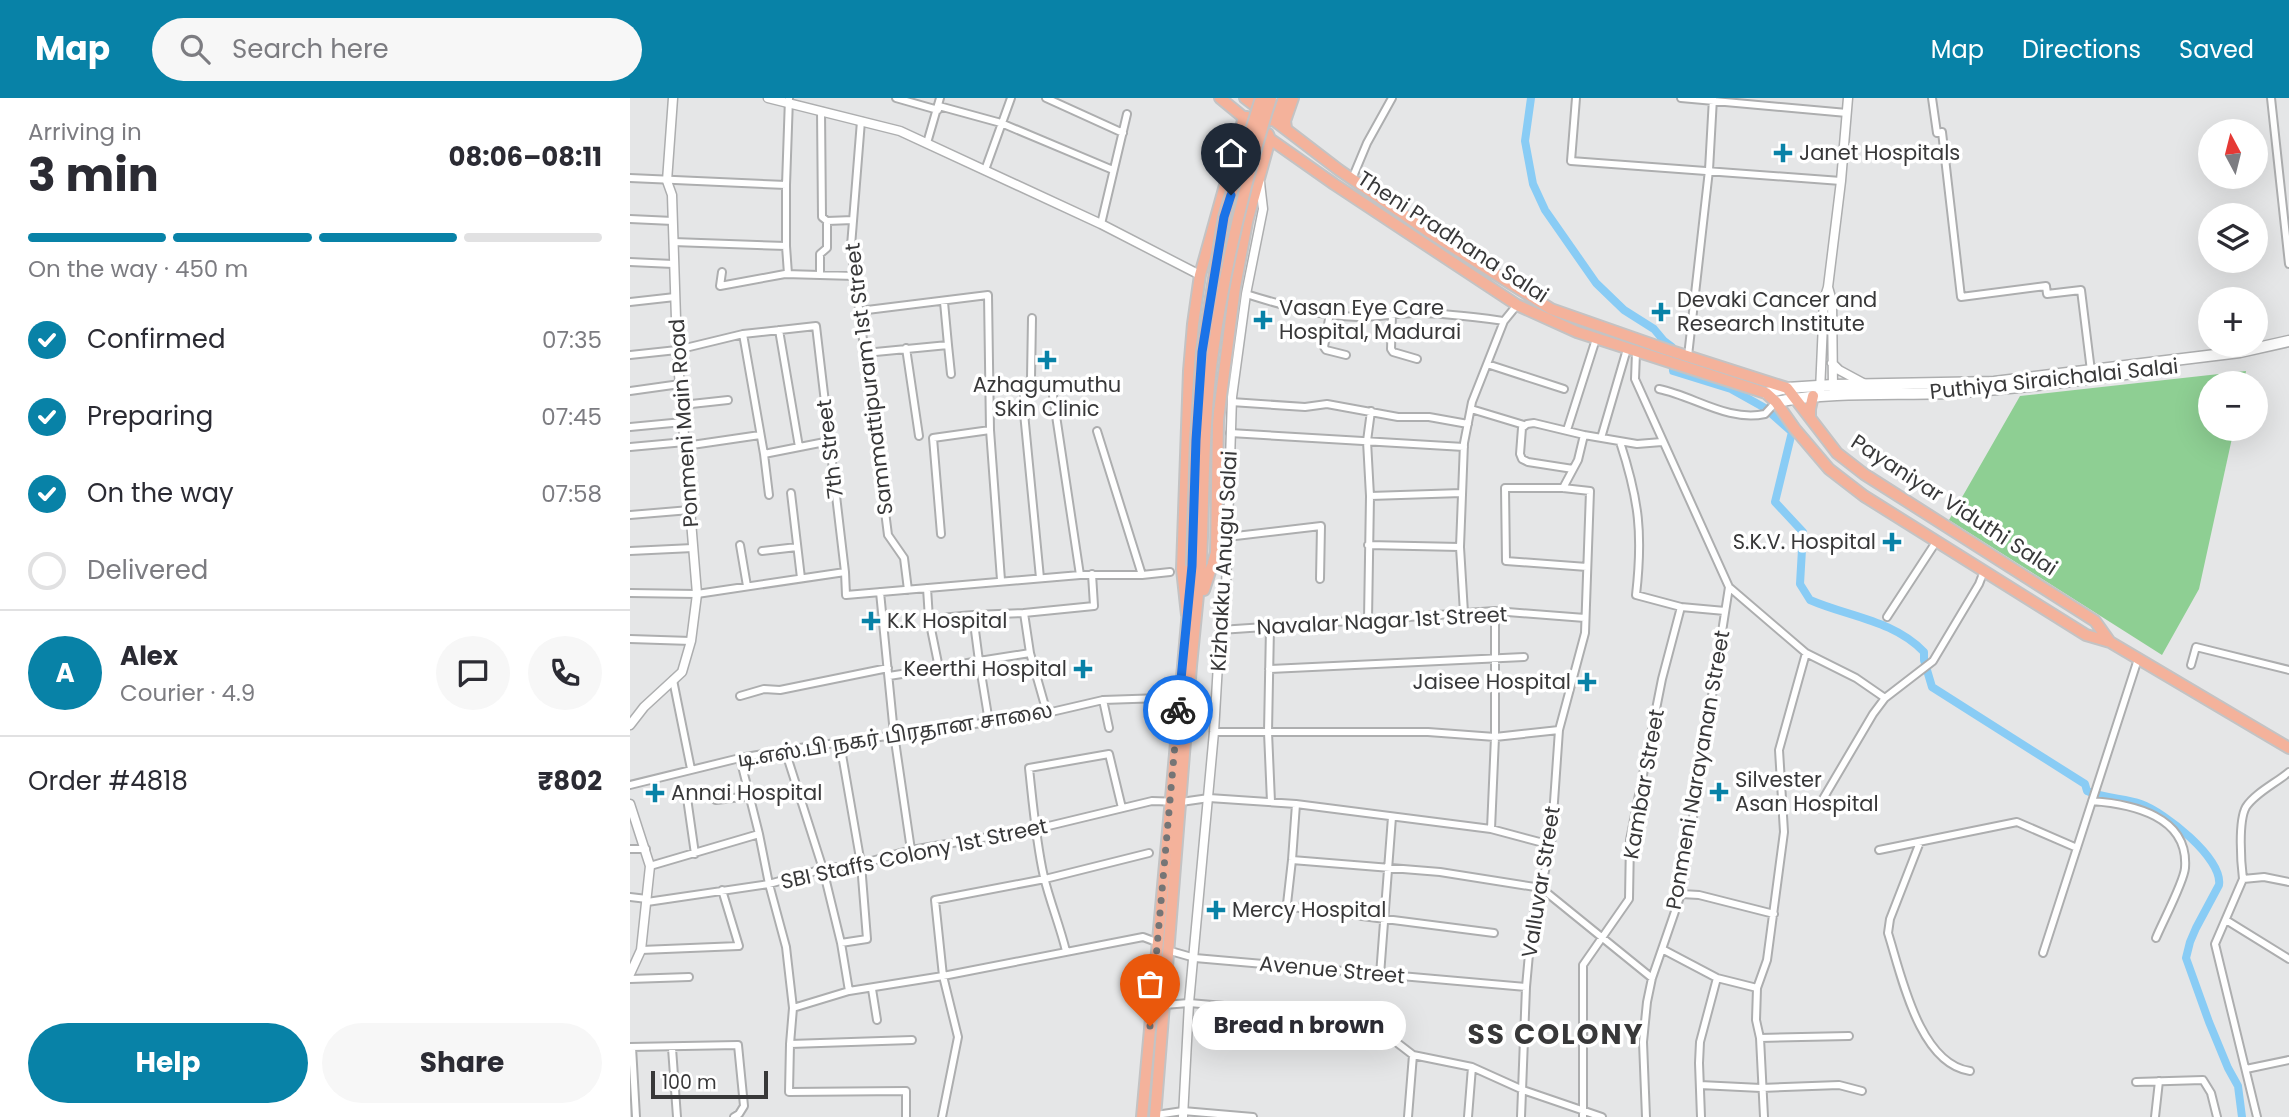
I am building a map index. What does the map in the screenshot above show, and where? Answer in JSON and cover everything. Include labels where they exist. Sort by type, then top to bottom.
[{"type":"main road","points":[[1197,565],[1196,440],[1202,352],[1224,217],[1261,98]]},
{"type":"main road","points":[[1142,1117],[1197,565],[1212,354],[1231,240],[1271,98]]},
{"type":"main road","points":[[1281,124],[1284,98]]},
{"type":"main road","points":[[1281,124],[1285,121],[1293,98]]},
{"type":"main road","points":[[1192,612],[1216,553],[1218,421],[1235,287],[1247,222],[1270,139],[1248,99]]},
{"type":"main road","name":"Theni Pradhana Salai","points":[[1248,99],[1352,178],[1439,239],[1551,309],[1766,393]]},
{"type":"main road","points":[[1222,100],[1231,112],[1235,124],[1221,176],[1224,189]]},
{"type":"main road","name":"Theni Pradhana Salai","points":[[1222,100],[1270,139],[1334,184],[1517,305],[1596,339],[1632,351],[1676,357],[1787,388]]},
{"type":"main road","points":[[1192,612],[1182,569],[1190,359],[1200,275],[1244,117],[1281,124]]},
{"type":"main road","points":[[1263,162],[1275,154],[1290,152]]},
{"type":"main road","name":"Puthiya Siraichalai Salai","points":[[1833,390],[1865,384],[1994,382],[2241,352],[2289,341]]},
{"type":"main road","name":"Puthiya Siraichalai Salai","points":[[1833,390],[1913,394],[1997,390],[2238,358],[2289,348]]},
{"type":"main road","points":[[1766,393],[1805,386],[1818,393]]},
{"type":"main road","name":"Payaniyar Viduthi Salai","points":[[1787,388],[1837,453],[1853,466],[2095,621],[2110,642]]},
{"type":"main road","points":[[1770,408],[1795,398],[1833,390]]},
{"type":"main road","name":"Payaniyar Viduthi Salai","points":[[1766,393],[1770,408],[1795,429],[1829,469],[1864,496],[2087,635],[2110,642],[2289,748]]},
{"type":"main road","points":[[1811,419],[1810,409],[1818,393]]},
{"type":"main road","points":[[1842,479],[1853,466]]},
{"type":"main road","points":[[1917,530],[1928,514]]},
{"type":"main road","points":[[1155,1116],[1168,951],[1175,801]]},
{"type":"street","name":"Ponmeni Main Road","points":[[632,720],[682,672],[691,640],[698,594],[677,350],[672,195],[667,181],[673,98]]},
{"type":"street","points":[[768,98],[789,100],[900,131],[1101,224],[1200,275]]},
{"type":"street","points":[[896,98],[1001,122],[1113,170]]},
{"type":"street","points":[[927,143],[940,98]]},
{"type":"street","points":[[985,170],[1011,98]]},
{"type":"street","points":[[1046,98],[1122,133]]},
{"type":"street","points":[[1352,178],[1367,143],[1392,98]]},
{"type":"street","points":[[1576,98],[1571,161],[1841,181]]},
{"type":"street","points":[[1681,98],[1847,113]]},
{"type":"street","points":[[1818,393],[1824,300],[1828,287],[1841,181],[1848,98]]},
{"type":"street","points":[[1933,98],[1937,133],[1941,132],[1961,297],[2046,286],[2047,294],[2081,290],[2091,371]]},
{"type":"street","points":[[2271,98],[2289,264]]},
{"type":"street","points":[[788,274],[786,185],[789,100]]},
{"type":"street","points":[[1676,357],[1709,170],[1713,100]]},
{"type":"street","points":[[821,111],[821,217],[827,221],[853,220]]},
{"type":"street","points":[[1101,224],[1128,114]]},
{"type":"street","name":"Sammattipuram 1st Street","points":[[861,121],[851,246],[888,535],[904,558],[908,590]]},
{"type":"street","name":"Kizhakku Anugu Salai","points":[[1183,1114],[1189,1003],[1209,797],[1220,630],[1226,589],[1231,402],[1246,294],[1263,209],[1259,175]]},
{"type":"street","points":[[630,178],[786,185]]},
{"type":"street","points":[[630,219],[673,221]]},
{"type":"street","points":[[820,275],[820,254],[827,248],[827,221]]},
{"type":"street","points":[[673,242],[786,246]]},
{"type":"street","points":[[630,262],[673,264]]},
{"type":"street","points":[[722,272],[720,286],[788,274],[855,275]]},
{"type":"street","points":[[1828,287],[1832,301],[1833,390]]},
{"type":"street","points":[[1246,294],[1272,302],[1357,317],[1416,313],[1504,320]]},
{"type":"street","points":[[859,311],[988,295],[990,430],[1001,580]]},
{"type":"street","points":[[630,302],[675,297]]},
{"type":"street","points":[[944,302],[951,374]]},
{"type":"street","points":[[1464,613],[1460,547],[1464,447],[1471,409],[1487,364],[1504,320],[1517,305]]},
{"type":"street","points":[[1329,313],[1324,347],[1326,350],[1346,355]]},
{"type":"street","points":[[1392,315],[1391,349],[1417,359]]},
{"type":"street","points":[[1032,318],[1033,381]]},
{"type":"street","name":"7th Street","points":[[779,330],[816,326],[845,572]]},
{"type":"street","points":[[630,355],[677,350],[743,334],[779,330],[799,447]]},
{"type":"street","points":[[743,334],[769,495]]},
{"type":"street","points":[[1567,430],[1596,339]]},
{"type":"street","points":[[865,353],[948,345]]},
{"type":"street","points":[[906,348],[919,436]]},
{"type":"street","points":[[1601,438],[1632,351]]},
{"type":"street","points":[[1632,351],[1636,379],[1729,587],[1806,653],[1856,678],[1885,698]]},
{"type":"street","points":[[1832,363],[1839,370],[1865,384]]},
{"type":"street","points":[[1487,364],[1564,389]]},
{"type":"street","points":[[1805,386],[1817,378],[1821,370]]},
{"type":"street","points":[[1033,381],[1024,391],[1024,413],[1040,578]]},
{"type":"street","points":[[1033,381],[1044,382],[1052,389],[1080,575]]},
{"type":"street","points":[[630,391],[680,384]]},
{"type":"street","points":[[990,387],[1026,389]]},
{"type":"street","points":[[1659,389],[1673,391],[1714,409],[1752,415],[1770,408]]},
{"type":"street","points":[[682,405],[728,400]]},
{"type":"street","points":[[1231,402],[1305,407],[1327,404],[1398,417],[1429,417],[1468,424]]},
{"type":"street","points":[[1471,409],[1524,425],[1534,423],[1620,442],[1662,442]]},
{"type":"street","points":[[1368,620],[1370,496],[1367,442],[1371,411]]},
{"type":"street","points":[[630,427],[683,422]]},
{"type":"street","points":[[1524,425],[1520,453],[1522,459],[1573,469]]},
{"type":"street","points":[[941,534],[933,438],[990,430]]},
{"type":"street","points":[[1097,431],[1142,575]]},
{"type":"street","points":[[1230,433],[1464,447]]},
{"type":"street","points":[[630,447],[760,435]]},
{"type":"street","points":[[1584,435],[1578,460],[1563,488],[1505,488],[1506,561],[1587,567]]},
{"type":"street","points":[[764,454],[830,441]]},
{"type":"street","points":[[1620,442],[1633,482],[1640,522],[1636,595],[1681,607],[1725,611]]},
{"type":"street","name":"Valluvar Street","points":[[1521,1117],[1526,987],[1532,921],[1550,845],[1559,730],[1585,633],[1590,491],[1563,488]]},
{"type":"street","points":[[791,493],[801,578]]},
{"type":"street","points":[[1370,496],[1462,493]]},
{"type":"street","points":[[630,515],[690,510]]},
{"type":"street","points":[[1227,537],[1321,526],[1320,579]]},
{"type":"street","points":[[1887,617],[1936,542]]},
{"type":"street","points":[[740,545],[747,586]]},
{"type":"street","points":[[1368,545],[1460,547]]},
{"type":"street","points":[[761,551],[797,547]]},
{"type":"street","points":[[630,551],[693,548]]},
{"type":"street","points":[[1817,809],[1885,698],[1933,662],[1984,571]]},
{"type":"street","points":[[630,593],[698,594],[845,572],[846,595],[1001,580],[1170,572]]},
{"type":"street","points":[[929,619],[1094,607],[1092,575]]},
{"type":"street","name":"Ponmeni Narayanan Street","points":[[1646,1117],[1643,1042],[1647,1002],[1652,978],[1681,894],[1729,587]]},
{"type":"street","points":[[927,588],[929,619],[939,668]]},
{"type":"street","points":[[880,592],[894,734],[911,850]]},
{"type":"street","name":"Kambar Street","points":[[1583,1114],[1583,965],[1629,899],[1630,840],[1662,679],[1681,607]]},
{"type":"street","points":[[1491,829],[1495,737],[1495,611]]},
{"type":"street","name":"Navalar Nagar 1st Street","points":[[1220,630],[1495,611],[1585,618]]},
{"type":"street","points":[[1024,613],[1030,653],[1047,713]]},
{"type":"street","points":[[973,615],[989,722]]},
{"type":"street","points":[[1270,627],[1268,732],[1271,802]]},
{"type":"street","points":[[630,639],[691,640]]},
{"type":"street","points":[[2191,665],[2196,647],[2289,670]]},
{"type":"street","points":[[889,676],[1030,653]]},
{"type":"street","points":[[1765,1117],[1761,1088],[1760,1038],[1756,1020],[1757,988],[1767,960],[1784,832],[1779,750],[1806,653]]},
{"type":"street","points":[[1269,668],[1524,657]]},
{"type":"street","points":[[2043,953],[2137,659]]},
{"type":"street","points":[[740,695],[764,689],[780,690],[888,668]]},
{"type":"street","points":[[673,680],[691,769]]},
{"type":"street","name":"டி.எஸ்.பி நகர் பிரதான சாலை","points":[[630,785],[691,769],[785,750],[1047,713],[1103,700],[1162,698]]},
{"type":"street","points":[[1103,700],[1109,729]]},
{"type":"street","points":[[1214,732],[1428,732],[1495,737],[1559,730]]},
{"type":"street","points":[[840,743],[860,864],[867,939],[841,943]]},
{"type":"street","points":[[785,750],[823,869],[841,943],[849,991]]},
{"type":"street","points":[[793,1008],[849,991],[943,976],[1066,951],[1045,879],[1029,768],[1109,754],[1122,808]]},
{"type":"street","points":[[740,758],[786,947],[793,1008],[789,1092],[906,1091],[906,1117]]},
{"type":"street","points":[[2257,1117],[2215,944],[2244,879],[2241,858],[2245,809],[2289,772]]},
{"type":"street","points":[[695,854],[687,797],[714,792],[716,800],[750,796]]},
{"type":"street","name":"SBI Staffs Colony 1st Street","points":[[630,898],[647,901],[769,884],[823,869],[860,864],[911,850],[1036,829],[1152,801],[1209,797],[1296,804],[1491,829],[1550,845]]},
{"type":"street","points":[[2092,801],[2122,803],[2154,814],[2174,832],[2184,848],[2185,871],[2156,938]]},
{"type":"street","points":[[1296,804],[1287,904],[1292,907],[1494,933]]},
{"type":"street","points":[[630,974],[640,950],[650,866],[631,808]]},
{"type":"street","points":[[1380,975],[1392,817]]},
{"type":"street","points":[[1880,850],[2017,822],[2077,848]]},
{"type":"street","points":[[650,866],[759,834]]},
{"type":"street","points":[[1920,842],[1890,919],[1888,933],[1919,1027],[1943,1059],[1962,1070],[1970,1071]]},
{"type":"street","points":[[630,849],[646,849]]},
{"type":"street","points":[[942,1117],[958,1037],[943,976],[935,900],[1045,879],[1149,853]]},
{"type":"street","points":[[1292,860],[1387,867],[1541,888],[1652,978]]},
{"type":"street","points":[[2244,879],[2264,877],[2289,881]]},
{"type":"street","points":[[640,950],[739,946],[722,890]]},
{"type":"street","points":[[1681,894],[1699,895],[1774,914]]},
{"type":"street","points":[[2226,920],[2289,958]]},
{"type":"street","name":"Avenue Street","points":[[1066,951],[1143,937],[1168,951],[1195,958],[1526,987]]},
{"type":"street","points":[[1662,949],[1717,978],[1757,988]]},
{"type":"street","points":[[630,979],[689,977]]},
{"type":"street","points":[[1702,1117],[1700,1042],[1717,978]]},
{"type":"street","points":[[872,989],[877,1020]]},
{"type":"street","points":[[1164,1005],[1189,1003],[1365,1018],[1413,1055],[1472,1067],[1583,1114],[1602,1117]]},
{"type":"street","points":[[1760,1038],[1849,1036]]},
{"type":"street","points":[[790,1044],[912,1040]]},
{"type":"street","points":[[636,1117],[631,1047],[738,1045],[744,1106],[734,1117]]},
{"type":"street","points":[[672,1048],[677,1117]]},
{"type":"street","points":[[1408,1117],[1413,1055]]},
{"type":"street","points":[[2246,1069],[2289,1060]]},
{"type":"street","points":[[1468,1117],[1472,1067]]},
{"type":"street","points":[[2136,1082],[2203,1080],[2211,1093],[2217,1117]]},
{"type":"street","points":[[2155,1117],[2159,1081]]},
{"type":"street","points":[[1700,1084],[1761,1088],[1839,1085],[1861,1091]]},
{"type":"street","points":[[1155,1116],[1183,1114],[1253,1117]]},
{"type":"green space","points":[[2198,376],[2198,441],[2231,441],[2199,589],[2162,655],[1949,520],[2020,396]]},
{"type":"waterway","points":[[1531,98],[1525,141],[1533,184],[1545,210],[1596,283],[1624,310],[1654,329],[1672,347],[1673,371],[1731,389],[1765,408],[1792,432],[1775,502],[1803,532],[1800,584],[1810,600],[1885,626],[1912,641],[1924,652],[1932,687],[2085,784],[2087,791],[2141,804],[2163,816],[2190,837],[2212,862],[2218,874],[2219,885],[2196,928],[2186,958],[2209,1022],[2238,1086],[2242,1117]]},
{"type":"way so far","points":[[1150,1026],[1178,710]]},
{"type":"place","name":"Janet Hospitals","points":[[1783,153]]},
{"type":"place","name":"Devaki Cancer and Research Institute","points":[[1661,312]]},
{"type":"place","name":"Vasan Eye Care Hospital, Madurai","points":[[1263,320]]},
{"type":"place","name":"Azhagumuthu Skin Clinic","points":[[1047,360]]},
{"type":"place","name":"S.K.V. Hospital","points":[[1892,542]]},
{"type":"place","name":"K.K Hospital","points":[[871,621]]},
{"type":"place","name":"Keerthi Hospital","points":[[1083,669]]},
{"type":"place","name":"Jaisee Hospital","points":[[1587,682]]},
{"type":"place","name":"Silvester Asan Hospital","points":[[1719,792]]},
{"type":"place","name":"Annai Hospital","points":[[655,793]]},
{"type":"place","name":"Mercy Hospital","points":[[1216,910]]},
{"type":"place","name":"Bread n brown","points":[[1150,1026]]},
{"type":"district","name":"SS COLONY","points":[[1556,1034]]},
{"type":"route","points":[[1178,710],[1192,566],[1202,352],[1224,217],[1231,195]]}]
